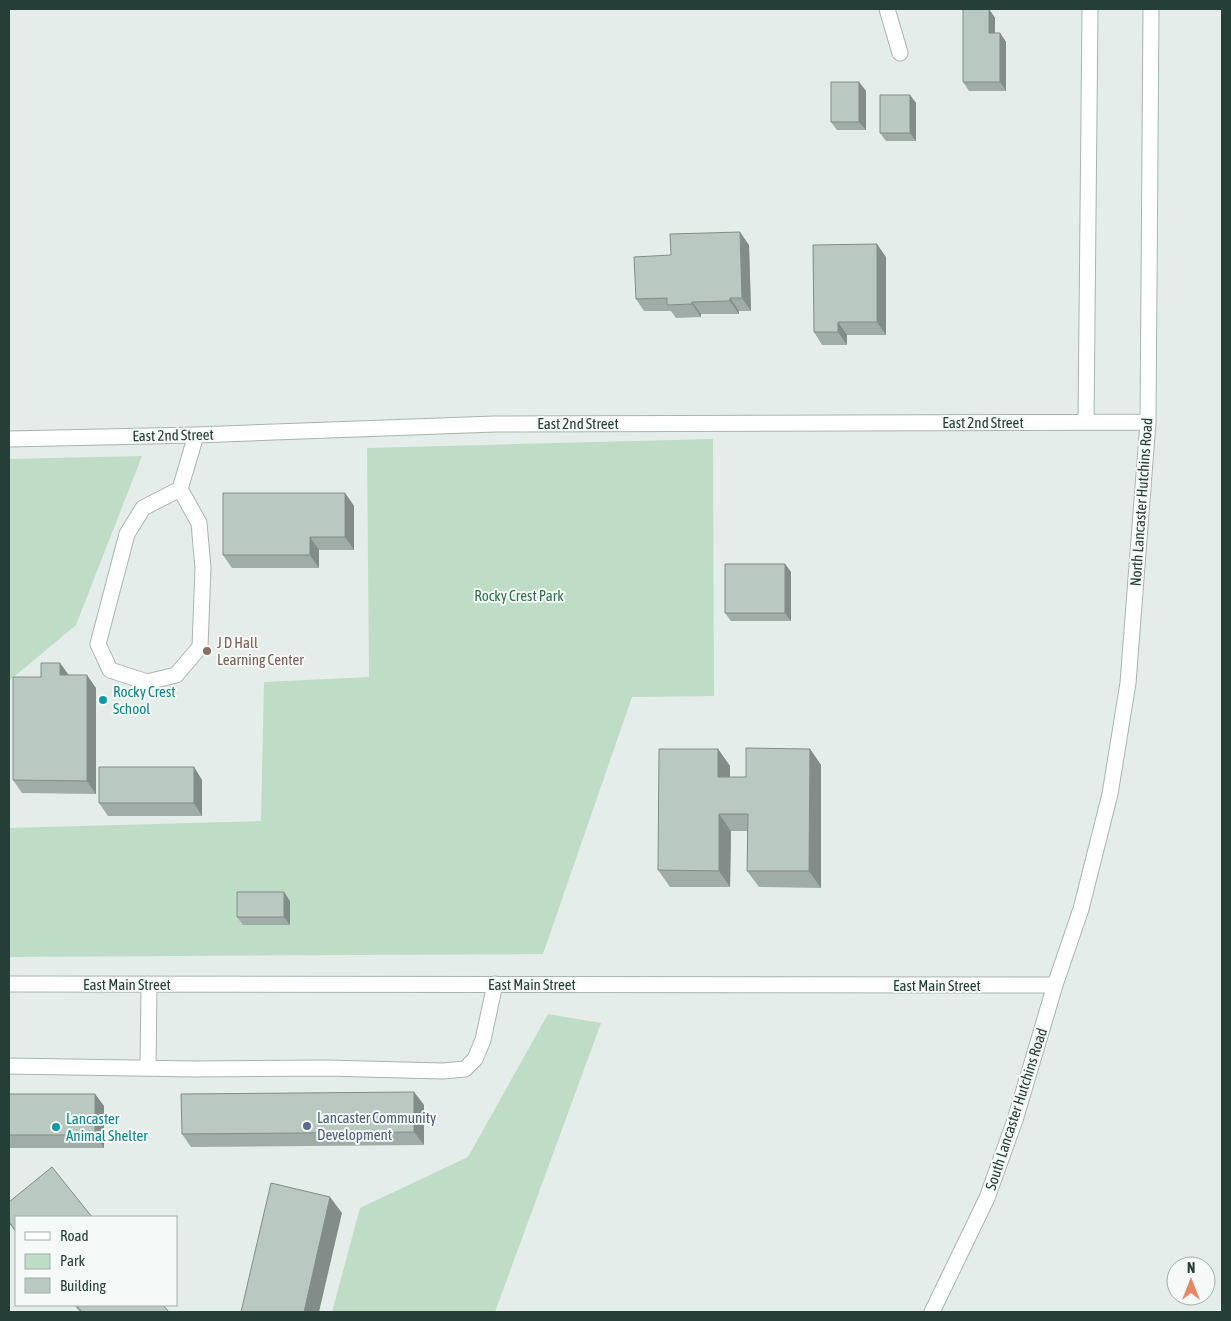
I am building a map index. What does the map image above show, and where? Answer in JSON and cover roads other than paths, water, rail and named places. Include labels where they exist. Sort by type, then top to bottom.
[{"type":"street","points":[[887,9],[900,53]]},
{"type":"street","points":[[1086,422],[1090,9]]},
{"type":"street","name":"North Lancaster Hutchins Road","points":[[1055,985],[1081,909],[1110,794],[1128,683],[1148,422],[1152,9]]},
{"type":"street","name":"East 2nd Street","points":[[9,438],[196,435],[495,424],[1148,422]]},
{"type":"street","points":[[180,489],[199,522],[202,568],[200,647],[176,675],[147,682],[110,670],[98,644],[127,534],[143,508],[180,489],[196,435]]},
{"type":"street","name":"East Main Street","points":[[9,984],[1055,985]]},
{"type":"street","points":[[148,1068],[149,984]]},
{"type":"street","points":[[9,1066],[326,1068],[443,1071],[465,1068],[476,1059],[483,1040],[494,984]]},
{"type":"street","name":"South Lancaster Hutchins Road","points":[[932,1312],[987,1198],[1016,1120],[1055,985]]},
{"type":"place","name":"J D Hall Learning Center","points":[[207,651]]},
{"type":"place","name":"Rocky Crest School","points":[[103,700]]},
{"type":"place","name":"Lancaster Community Development","points":[[307,1126]]},
{"type":"place","name":"Lancaster Animal Shelter","points":[[56,1127]]},
{"type":"park label","name":"Rocky Crest Park","points":[[519,595]]}]
